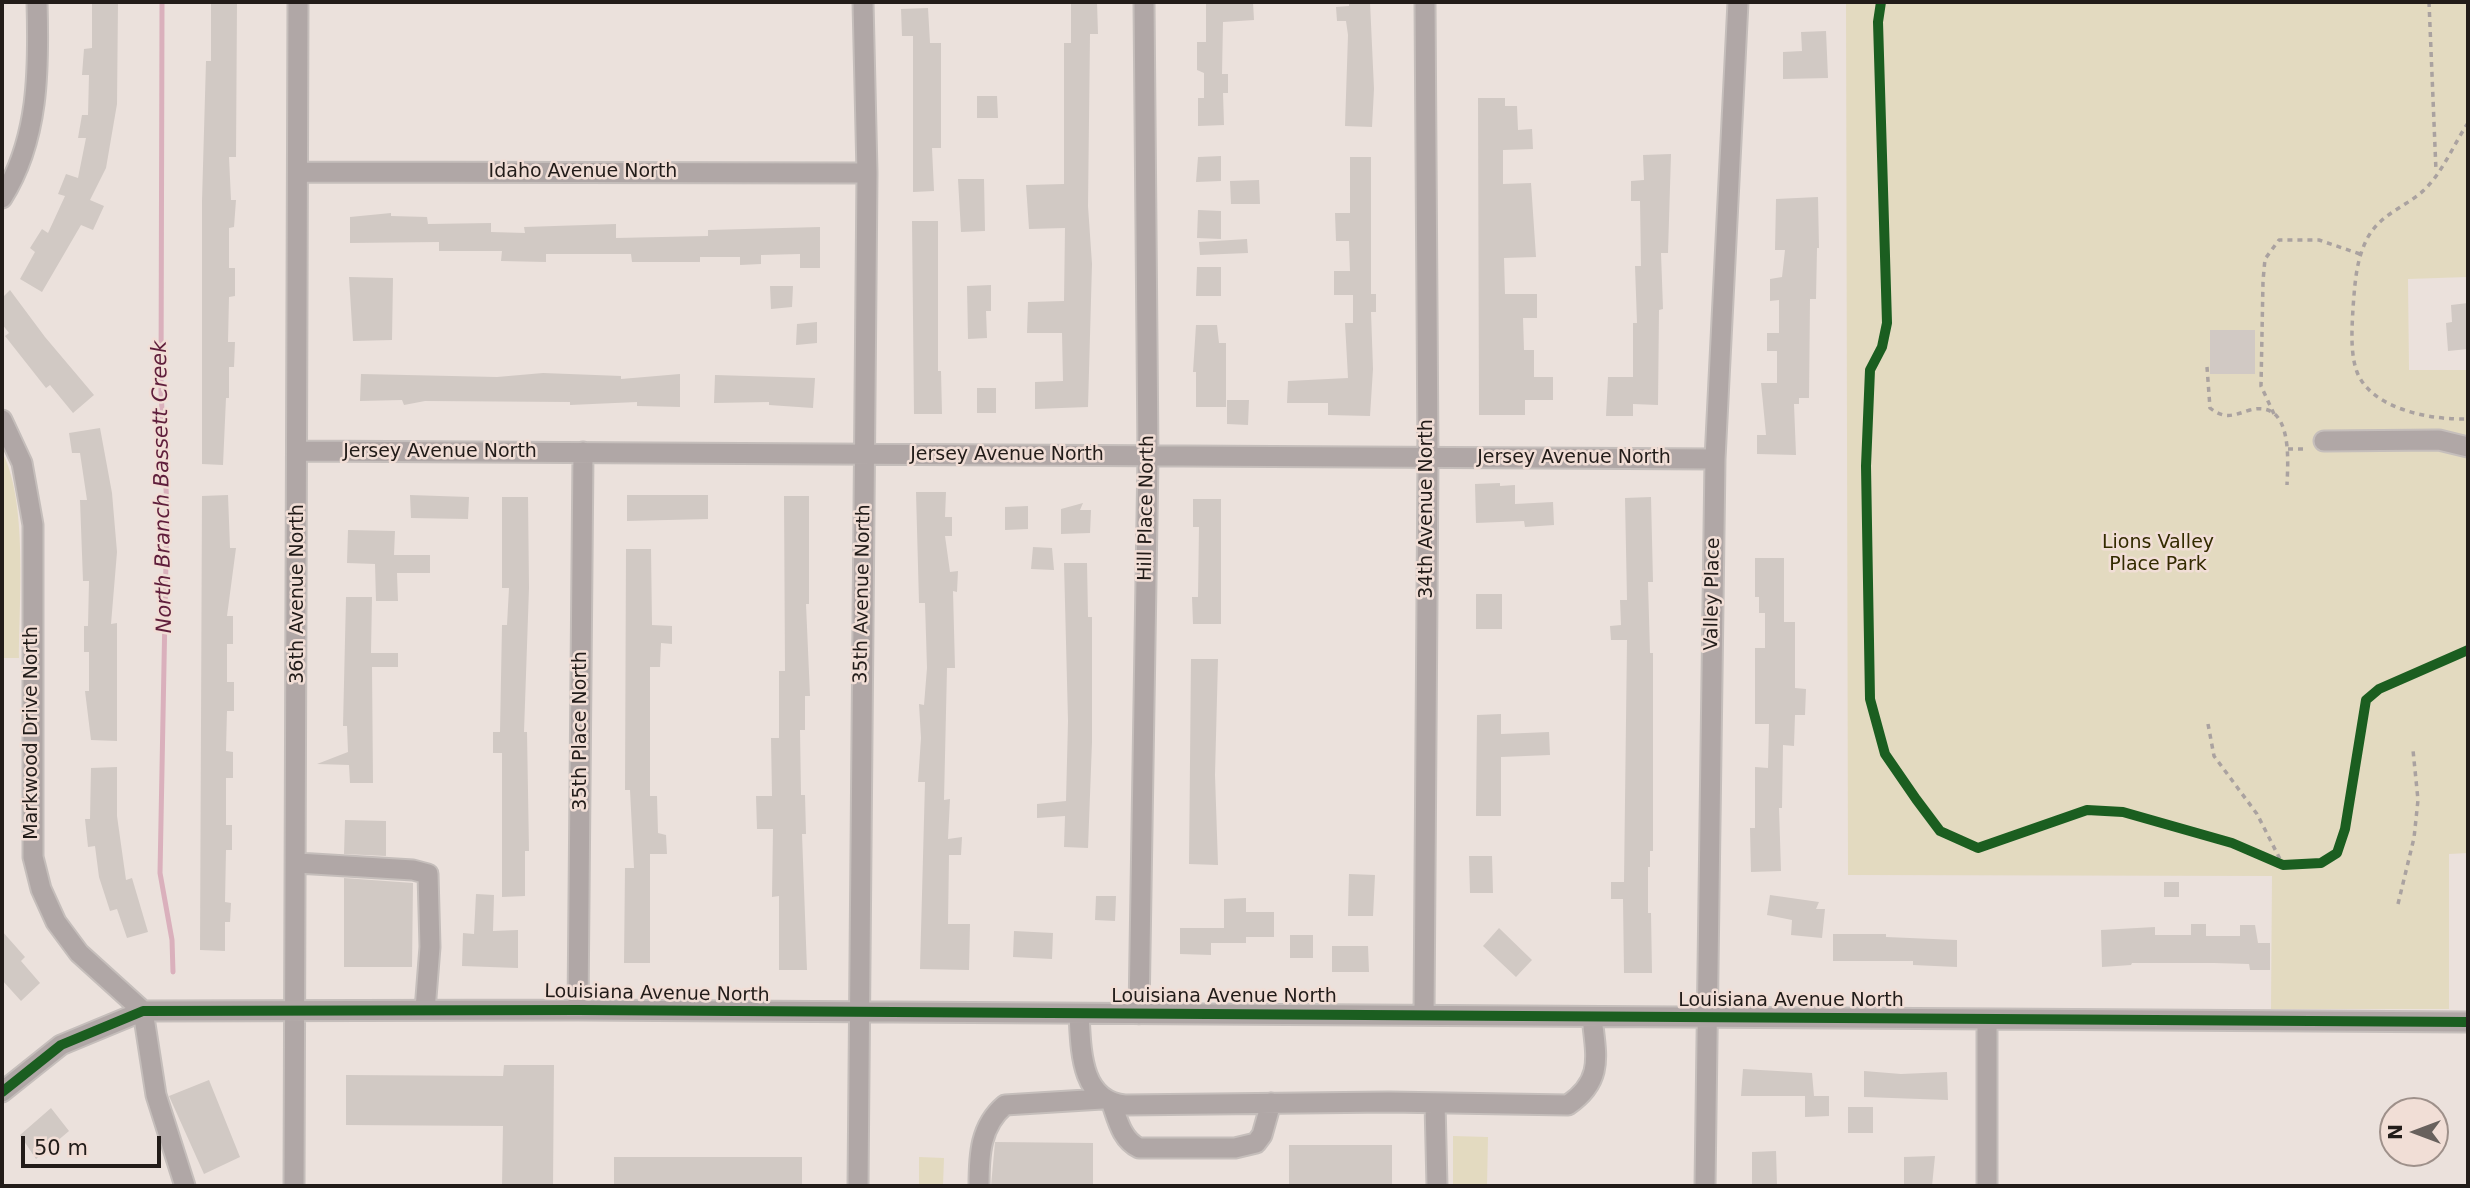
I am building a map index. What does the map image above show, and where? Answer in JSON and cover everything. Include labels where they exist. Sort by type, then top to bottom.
[{"type":"street","points":[[2,198],[25,148],[34,106],[39,64],[37,2]]},
{"type":"street","name":"36th Avenue North","points":[[294,1186],[300,172],[298,2]]},
{"type":"street","name":"35th Avenue North","points":[[858,1186],[867,173],[863,2]]},
{"type":"street","name":"Hill Place North","points":[[1139,1014],[1148,456],[1144,2]]},
{"type":"street","name":"34th Avenue North","points":[[1423,1015],[1428,457],[1424,2]]},
{"type":"street","name":"Valley Place","points":[[1705,1186],[1705,1018],[1715,459],[1738,2]]},
{"type":"street","name":"Idaho Avenue North","points":[[300,172],[867,173]]},
{"type":"street","name":"Markwood Drive North","points":[[2,420],[22,463],[33,525],[33,857],[41,889],[56,922],[79,953],[143,1011]]},
{"type":"street","points":[[2320,445],[2439,440],[2468,447]]},
{"type":"street","name":"Jersey Avenue North","points":[[299,451],[1715,459]]},
{"type":"street","name":"35th Place North","points":[[578,1010],[583,452]]},
{"type":"street","points":[[297,863],[413,870],[428,874],[430,947],[425,1010]]},
{"type":"street","name":"Louisiana Avenue North","points":[[2,1092],[61,1045],[143,1011],[578,1010],[858,1014],[2468,1022]]},
{"type":"street","points":[[143,1011],[156,1095],[185,1186]]},
{"type":"street","points":[[1079,1014],[1084,1064],[1089,1083],[1107,1101],[1130,1144],[1139,1148],[1236,1148],[1256,1143],[1262,1135],[1271,1103]]},
{"type":"street","points":[[979,1186],[985,1132],[990,1121],[1006,1105],[1107,1101],[1568,1105],[1589,1087],[1594,1075],[1596,1057],[1592,1017]]},
{"type":"street","points":[[1987,1020],[1987,1186]]},
{"type":"street","points":[[1435,1103],[1437,1186]]},
{"type":"path","points":[[2430,2],[2436,173]]},
{"type":"path","points":[[2468,123],[2428,186],[2384,216],[2360,254],[2352,331],[2357,372],[2377,398],[2417,413],[2468,419]]},
{"type":"path","points":[[2287,485],[2288,449],[2285,429],[2274,414],[2262,386],[2264,259],[2279,240],[2319,240],[2360,254]]},
{"type":"path","points":[[2207,367],[2210,408],[2220,416],[2236,416],[2253,409],[2274,414]]},
{"type":"path","points":[[2288,449],[2320,445]]},
{"type":"path","points":[[2208,724],[2214,756],[2258,814],[2264,833],[2289,865]]},
{"type":"path","points":[[2398,904],[2414,838],[2418,800],[2413,751]]},
{"type":"path","points":[[2259,852],[2289,865]]},
{"type":"path","points":[[2285,881],[2289,865]]},
{"type":"green space","name":"Lions Valley Place Park","points":[[1846,2],[2468,2],[2468,277],[2408,279],[2409,370],[2468,370],[2468,853],[2449,854],[2449,1009],[2271,1009],[2272,876],[1848,875]]},
{"type":"green space","points":[[2,452],[16,497],[19,524],[19,658],[2,658]]},
{"type":"green space","points":[[1453,1136],[1488,1137],[1487,1186],[1453,1186]]},
{"type":"green space","points":[[919,1157],[944,1158],[943,1186],[919,1186]]},
{"type":"building","points":[[92,2],[118,2],[117,104],[106,168],[90,200],[104,206],[93,230],[81,225],[42,292],[20,279],[35,252],[30,248],[42,229],[48,233],[65,196],[58,194],[66,174],[78,178],[86,138],[78,138],[82,115],[88,115],[89,75],[82,75],[84,49],[92,48]]},
{"type":"building","points":[[211,2],[237,2],[236,157],[229,157],[231,200],[236,200],[234,227],[229,228],[229,268],[235,268],[235,296],[229,297],[228,342],[235,342],[234,367],[229,367],[223,465],[202,464],[202,201],[206,61],[211,61]]},
{"type":"building","points":[[1071,2],[1097,2],[1098,34],[1090,34],[1088,206],[1092,264],[1088,407],[1035,409],[1035,382],[1063,381],[1062,333],[1027,333],[1028,302],[1064,301],[1065,228],[1029,229],[1026,185],[1064,184],[1064,43],[1071,43]]},
{"type":"building","points":[[1206,2],[1253,2],[1254,20],[1223,22],[1222,74],[1228,74],[1228,93],[1223,93],[1224,125],[1198,126],[1198,98],[1204,98],[1204,73],[1197,70],[1197,42],[1206,42]]},
{"type":"building","points":[[1349,2],[1370,2],[1374,89],[1372,127],[1345,126],[1348,35],[1346,21],[1337,21],[1336,7],[1349,6]]},
{"type":"building","points":[[928,8],[930,43],[941,43],[941,148],[932,148],[934,191],[913,192],[913,36],[902,36],[901,9]]},
{"type":"building","points":[[1826,31],[1828,78],[1783,79],[1783,52],[1802,51],[1801,32]]},
{"type":"building","points":[[977,96],[997,96],[998,118],[977,118]]},
{"type":"building","points":[[1478,98],[1505,98],[1505,106],[1517,106],[1518,130],[1532,129],[1533,149],[1503,150],[1503,184],[1531,183],[1536,257],[1504,258],[1505,294],[1537,294],[1537,318],[1523,318],[1524,350],[1534,350],[1534,377],[1553,377],[1553,400],[1525,400],[1525,415],[1479,415]]},
{"type":"building","points":[[1671,154],[1668,253],[1661,253],[1663,309],[1659,310],[1658,405],[1633,404],[1633,416],[1606,416],[1608,377],[1633,377],[1633,323],[1637,323],[1635,266],[1641,266],[1640,201],[1631,201],[1631,181],[1644,180],[1643,155]]},
{"type":"building","points":[[1221,156],[1221,181],[1196,182],[1198,157]]},
{"type":"building","points":[[1350,157],[1371,157],[1371,294],[1376,294],[1376,312],[1371,312],[1373,369],[1370,416],[1328,415],[1328,403],[1287,403],[1288,381],[1348,378],[1345,323],[1353,323],[1353,295],[1334,295],[1334,271],[1350,271],[1349,241],[1336,241],[1335,213],[1350,213]]},
{"type":"building","points":[[958,179],[984,179],[985,231],[961,232]]},
{"type":"building","points":[[1259,180],[1260,204],[1231,204],[1230,181]]},
{"type":"building","points":[[1818,197],[1816,299],[1810,299],[1809,398],[1799,398],[1799,404],[1794,404],[1796,455],[1757,454],[1757,435],[1766,435],[1761,383],[1777,383],[1777,351],[1767,351],[1767,333],[1779,333],[1779,300],[1770,301],[1770,279],[1782,277],[1785,250],[1775,250],[1776,199]]},
{"type":"building","points":[[1198,210],[1221,211],[1221,239],[1197,238]]},
{"type":"building","points":[[391,213],[391,216],[427,217],[428,224],[491,223],[491,232],[525,233],[524,227],[616,224],[616,238],[708,236],[708,230],[820,227],[820,268],[800,268],[800,254],[761,255],[761,264],[740,265],[740,257],[700,257],[700,262],[632,262],[631,254],[546,254],[546,262],[501,261],[502,251],[439,251],[439,242],[350,243],[350,217]]},
{"type":"building","points":[[912,221],[938,221],[938,371],[941,371],[942,414],[914,414]]},
{"type":"building","points":[[1247,239],[1248,253],[1200,255],[1199,242]]},
{"type":"building","points":[[1197,267],[1221,267],[1221,296],[1196,296]]},
{"type":"building","points":[[349,277],[393,278],[392,340],[353,341]]},
{"type":"building","points":[[991,285],[991,311],[986,311],[987,338],[968,339],[967,286]]},
{"type":"building","points":[[770,286],[793,286],[792,307],[771,309]]},
{"type":"building","points":[[10,290],[94,395],[73,413],[50,385],[46,388],[5,336],[9,333],[2,324],[2,298]]},
{"type":"building","points":[[2468,303],[2468,349],[2448,351],[2446,323],[2452,322],[2451,305]]},
{"type":"building","points":[[817,322],[817,343],[796,345],[797,324]]},
{"type":"building","points":[[1196,325],[1217,325],[1219,343],[1226,343],[1226,407],[1196,407],[1196,372],[1193,372]]},
{"type":"building","points":[[2210,330],[2255,330],[2255,374],[2210,374]]},
{"type":"building","points":[[543,373],[621,376],[621,379],[680,374],[680,407],[637,406],[637,402],[570,405],[570,402],[425,401],[404,405],[402,400],[360,401],[361,374],[497,377]]},
{"type":"building","points":[[715,375],[815,378],[813,408],[769,405],[769,402],[714,403]]},
{"type":"building","points":[[977,388],[996,388],[996,413],[977,413]]},
{"type":"building","points":[[1227,400],[1249,400],[1248,425],[1227,424]]},
{"type":"building","points":[[100,428],[112,493],[117,552],[111,624],[117,623],[117,741],[91,740],[85,691],[89,691],[89,652],[84,652],[84,626],[88,626],[89,581],[83,581],[80,500],[87,500],[80,453],[72,453],[69,433]]},
{"type":"building","points":[[1500,483],[1500,486],[1515,485],[1515,504],[1553,502],[1554,525],[1525,527],[1524,521],[1476,523],[1475,484]]},
{"type":"building","points":[[916,492],[946,492],[945,517],[952,517],[952,536],[945,536],[950,572],[958,571],[957,592],[953,591],[955,668],[947,668],[944,800],[950,799],[948,839],[962,837],[961,855],[949,855],[948,924],[970,924],[969,970],[920,969],[925,782],[918,782],[921,738],[919,704],[924,705],[927,668],[925,603],[919,603]]},
{"type":"building","points":[[228,495],[230,548],[236,548],[227,616],[233,616],[233,644],[227,644],[227,682],[234,682],[234,711],[227,711],[226,751],[233,752],[233,778],[226,778],[226,825],[232,825],[232,850],[226,850],[225,902],[231,903],[230,922],[225,922],[225,951],[200,950],[202,496]]},
{"type":"building","points":[[410,495],[469,497],[468,519],[411,518]]},
{"type":"building","points":[[627,495],[708,495],[708,519],[627,521]]},
{"type":"building","points":[[784,496],[809,496],[809,604],[806,604],[810,696],[805,696],[805,730],[800,730],[801,795],[805,795],[806,834],[802,834],[807,970],[779,970],[779,896],[772,897],[773,829],[757,829],[756,796],[772,796],[771,738],[779,738],[779,671],[785,671]]},
{"type":"building","points":[[502,497],[528,497],[529,588],[524,732],[527,732],[529,851],[525,851],[525,896],[502,897],[502,753],[493,753],[493,732],[500,732],[502,625],[507,625],[509,588],[502,588]]},
{"type":"building","points":[[1651,497],[1653,582],[1648,582],[1650,653],[1653,653],[1653,851],[1650,851],[1648,867],[1648,913],[1651,913],[1652,973],[1624,973],[1623,899],[1611,899],[1611,882],[1624,882],[1627,640],[1611,640],[1610,626],[1621,625],[1620,600],[1627,600],[1625,498]]},
{"type":"building","points":[[1193,499],[1221,499],[1221,624],[1193,624],[1192,597],[1198,597],[1199,527],[1193,527]]},
{"type":"building","points":[[1083,503],[1080,510],[1091,510],[1090,533],[1061,534],[1061,509]]},
{"type":"building","points":[[1028,506],[1028,529],[1005,530],[1005,507]]},
{"type":"building","points":[[348,530],[395,531],[394,555],[430,555],[430,573],[397,573],[398,601],[376,601],[375,564],[347,563]]},
{"type":"building","points":[[1033,547],[1052,548],[1054,570],[1031,569]]},
{"type":"building","points":[[626,549],[651,549],[652,625],[672,626],[672,644],[661,643],[660,667],[650,667],[650,796],[657,796],[658,833],[666,835],[667,854],[650,854],[650,963],[624,963],[625,868],[634,868],[630,790],[625,790]]},
{"type":"building","points":[[1755,558],[1784,558],[1784,622],[1795,622],[1795,688],[1806,689],[1805,715],[1795,715],[1794,746],[1783,745],[1782,808],[1779,808],[1781,871],[1751,872],[1750,828],[1755,828],[1755,767],[1768,768],[1769,724],[1755,724],[1755,648],[1765,648],[1765,613],[1759,613],[1759,597],[1755,597]]},
{"type":"building","points":[[1064,563],[1087,563],[1088,617],[1092,617],[1092,742],[1088,848],[1064,847],[1065,816],[1037,818],[1037,804],[1066,801],[1068,721]]},
{"type":"building","points":[[1476,594],[1502,594],[1502,629],[1476,629]]},
{"type":"building","points":[[346,597],[372,597],[371,653],[398,653],[398,667],[372,667],[373,783],[350,783],[349,765],[317,764],[348,752],[347,726],[343,726]]},
{"type":"building","points":[[1191,659],[1218,659],[1215,775],[1218,865],[1189,864]]},
{"type":"building","points":[[1501,714],[1501,734],[1549,732],[1550,755],[1501,757],[1501,816],[1476,816],[1477,715]]},
{"type":"building","points":[[117,767],[117,816],[126,880],[132,878],[148,932],[127,938],[117,909],[110,911],[99,877],[95,846],[88,847],[85,819],[90,819],[91,768]]},
{"type":"building","points":[[345,820],[386,821],[386,856],[344,854]]},
{"type":"building","points":[[1469,856],[1492,856],[1493,893],[1470,893]]},
{"type":"building","points":[[1349,874],[1375,875],[1373,916],[1348,916]]},
{"type":"building","points":[[344,878],[413,883],[412,967],[344,967]]},
{"type":"building","points":[[2164,882],[2179,882],[2179,897],[2164,897]]},
{"type":"building","points":[[476,894],[494,895],[493,931],[518,930],[518,968],[462,966],[463,933],[474,934]]},
{"type":"building","points":[[1770,895],[1819,902],[1816,909],[1825,909],[1822,938],[1791,935],[1792,920],[1767,915]]},
{"type":"building","points":[[1096,896],[1116,896],[1115,921],[1095,920]]},
{"type":"building","points":[[1246,898],[1246,912],[1274,912],[1274,937],[1246,937],[1246,943],[1211,943],[1211,955],[1180,954],[1180,928],[1224,928],[1224,899]]},
{"type":"building","points":[[2191,924],[2206,924],[2206,936],[2240,936],[2240,925],[2255,925],[2258,943],[2270,943],[2270,970],[2250,970],[2249,964],[2214,963],[2132,963],[2102,967],[2101,930],[2155,927],[2155,935],[2191,935]]},
{"type":"building","points":[[1499,928],[1532,960],[1516,977],[1483,946]]},
{"type":"building","points":[[2,931],[25,957],[21,961],[40,983],[21,1001],[2,980]]},
{"type":"building","points":[[1014,931],[1053,933],[1052,959],[1013,957]]},
{"type":"building","points":[[1833,934],[1886,934],[1886,937],[1957,940],[1957,967],[1913,965],[1913,961],[1833,961]]},
{"type":"building","points":[[1290,935],[1313,935],[1313,958],[1290,958]]},
{"type":"building","points":[[1332,946],[1368,946],[1369,972],[1332,972]]},
{"type":"building","points":[[504,1065],[554,1065],[553,1186],[502,1186],[503,1126],[346,1125],[346,1075],[503,1076]]},
{"type":"building","points":[[1743,1069],[1812,1073],[1814,1096],[1829,1096],[1829,1116],[1805,1117],[1805,1096],[1741,1096]]},
{"type":"building","points":[[1864,1071],[1901,1074],[1947,1072],[1948,1100],[1864,1097]]},
{"type":"building","points":[[209,1080],[240,1157],[204,1174],[169,1096]]},
{"type":"building","points":[[1848,1107],[1873,1107],[1873,1133],[1848,1133]]},
{"type":"building","points":[[51,1108],[69,1131],[36,1159],[20,1135]]},
{"type":"building","points":[[995,1142],[1093,1143],[1093,1186],[991,1186]]},
{"type":"building","points":[[1289,1145],[1392,1145],[1392,1186],[1289,1186]]},
{"type":"building","points":[[1776,1151],[1777,1186],[1752,1186],[1752,1152]]},
{"type":"building","points":[[1935,1156],[1932,1186],[1904,1186],[1904,1157]]},
{"type":"building","points":[[614,1157],[802,1157],[802,1186],[614,1186]]},
{"type":"waterway","name":"North Branch Bassett Creek","points":[[162,2],[161,391],[167,508],[160,873],[172,940],[173,972]]},
{"type":"cycle path","points":[[1881,2],[1878,22],[1887,323],[1882,347],[1870,370],[1866,466],[1870,699],[1885,754],[1940,831],[1978,848],[2087,810],[2123,812],[2232,843],[2283,865],[2321,863],[2337,853],[2345,829],[2366,700],[2379,689],[2468,650]]},
{"type":"cycle path","points":[[2,1092],[61,1045],[143,1011],[578,1010],[2468,1022]]}]
